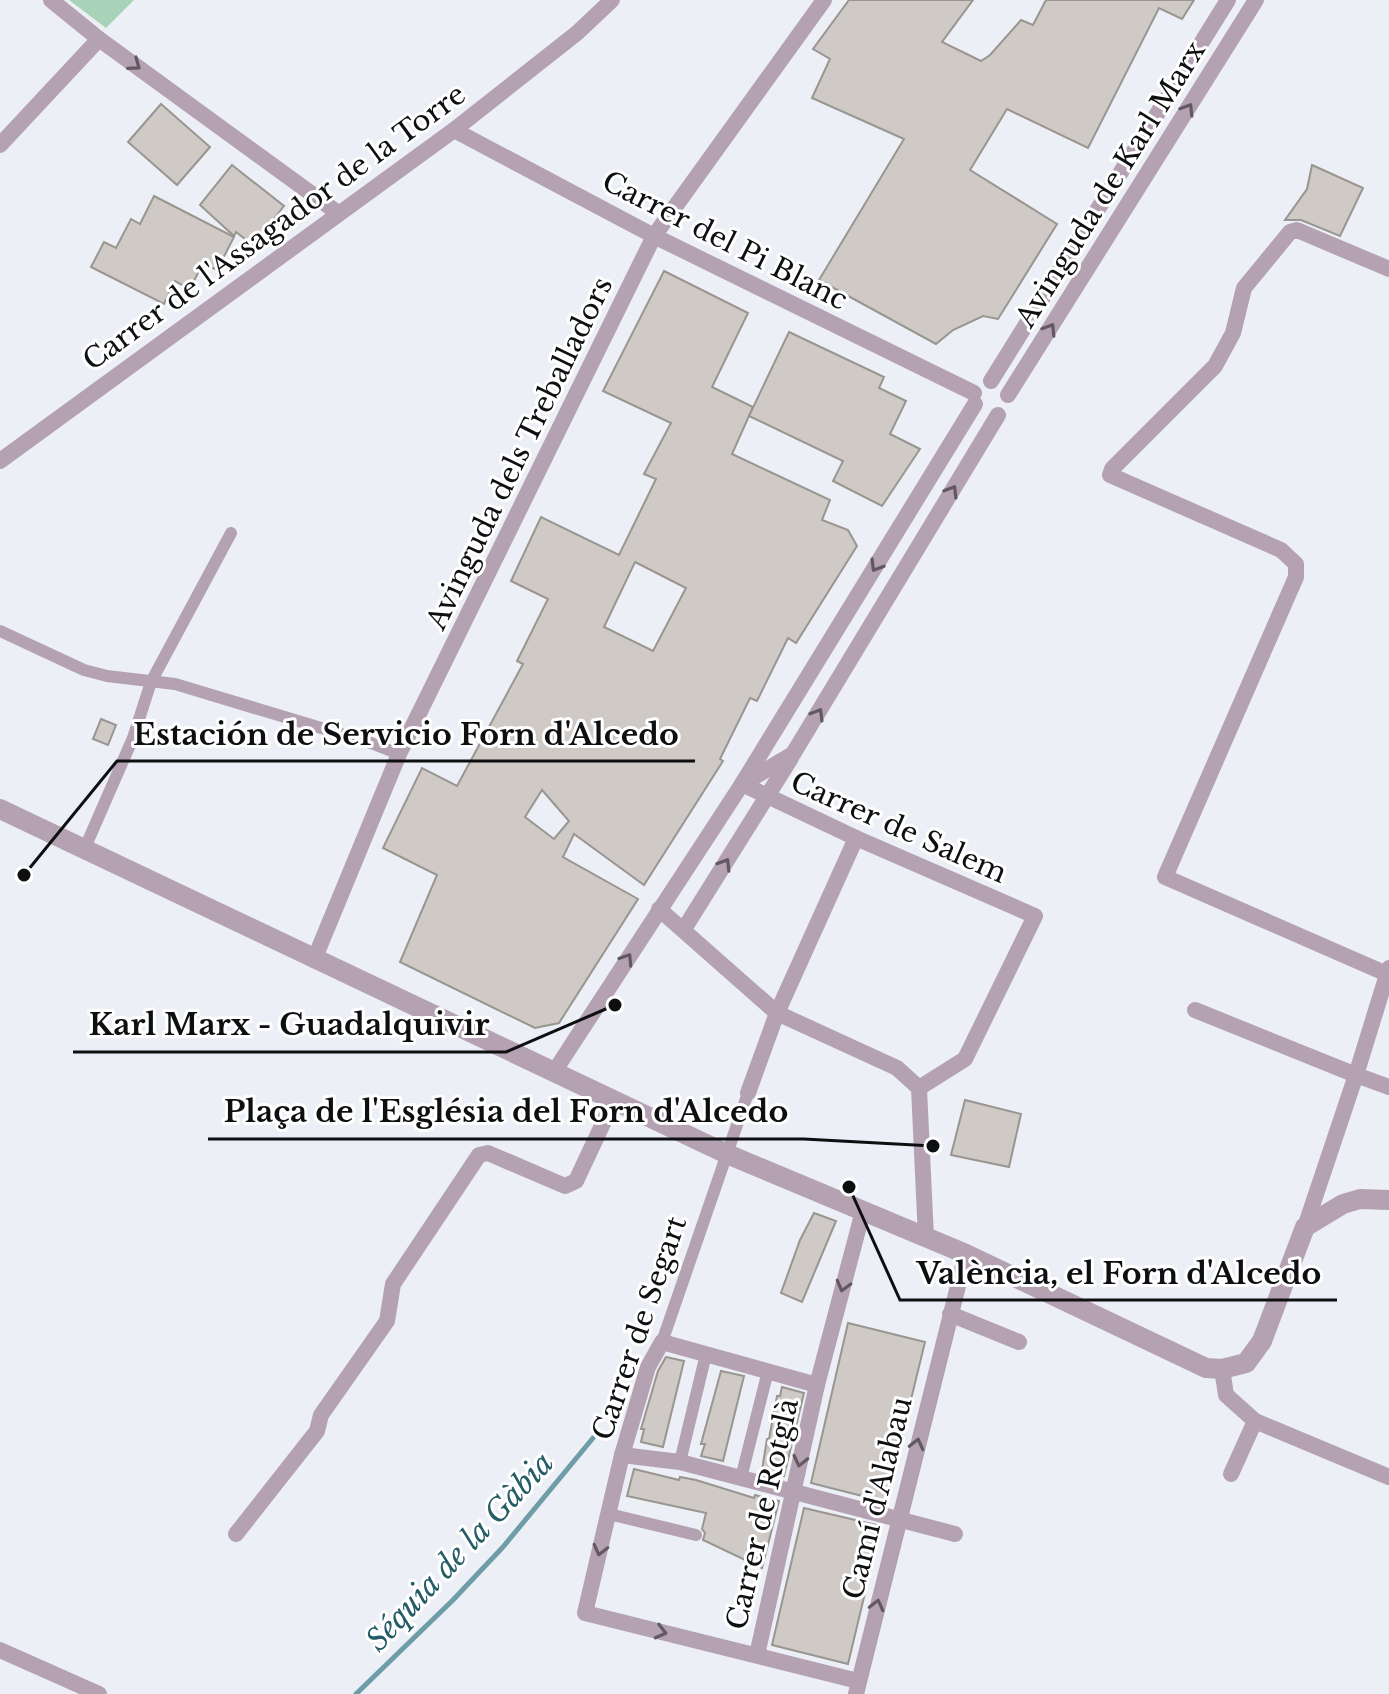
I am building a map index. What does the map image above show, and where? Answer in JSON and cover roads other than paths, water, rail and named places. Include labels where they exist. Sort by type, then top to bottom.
[{"type":"street","points":[[51,0],[99,39],[338,213]]},
{"type":"street","name":"Carrer de l'Assagador de la Torre","points":[[0,461],[454,130],[577,33],[612,0]]},
{"type":"street","name":"Avinguda dels Treballadors","points":[[314,960],[399,754],[654,236],[824,0]]},
{"type":"street","name":"Avinguda de Karl Marx","points":[[991,381],[1228,0]]},
{"type":"street","name":"Avinguda de Karl Marx","points":[[1008,395],[1256,0]]},
{"type":"street","points":[[0,145],[99,39]]},
{"type":"street","name":"Carrer del Pi Blanc","points":[[454,130],[654,236],[974,398]]},
{"type":"street","points":[[0,809],[727,1154],[966,1254],[1206,1368],[1222,1369],[1246,1363],[1262,1341],[1305,1227],[1388,971],[1165,877],[1296,577],[1296,564],[1281,550],[1110,475],[1112,469],[1215,366],[1233,333],[1244,288],[1290,232],[1297,230],[1389,269]]},
{"type":"street","points":[[554,1072],[742,784],[983,382],[1001,383],[1008,395],[1008,405],[998,415],[768,797],[684,929]]},
{"type":"street","points":[[974,398],[984,415],[998,415]]},
{"type":"street","points":[[84,850],[133,738],[151,682],[231,533]]},
{"type":"street","points":[[0,631],[84,670],[175,684],[399,754]]},
{"type":"street","points":[[742,784],[793,754]]},
{"type":"street","name":"Carrer de Salem","points":[[742,784],[856,838],[1035,916],[1013,955],[965,1059],[919,1088]]},
{"type":"street","points":[[748,1093],[777,1013],[856,838]]},
{"type":"street","points":[[659,909],[777,1013],[897,1068],[919,1088],[926,1238]]},
{"type":"street","points":[[1195,1010],[1389,1087]]},
{"type":"street","name":"Carrer de Segart","points":[[748,1093],[662,1342],[648,1367],[622,1455],[585,1613],[757,1655]]},
{"type":"street","points":[[236,1534],[317,1431],[321,1415],[387,1321],[393,1284],[479,1155],[488,1153],[565,1186],[576,1181],[614,1100]]},
{"type":"street","points":[[1305,1227],[1343,1204],[1360,1199],[1389,1200]]},
{"type":"street","name":"Carrer de Rotglà","points":[[757,1655],[817,1385],[863,1211]]},
{"type":"street","name":"Camí d'Alabau","points":[[857,1688],[966,1254]]},
{"type":"street","points":[[950,1314],[1019,1342]]},
{"type":"street","points":[[662,1342],[817,1385]]},
{"type":"street","points":[[680,1462],[706,1354]]},
{"type":"street","points":[[1222,1369],[1226,1395],[1255,1421],[1389,1477]]},
{"type":"street","points":[[741,1478],[768,1371]]},
{"type":"street","points":[[1231,1474],[1255,1421]]},
{"type":"street","points":[[622,1455],[680,1462],[955,1534]]},
{"type":"street","points":[[609,1514],[696,1535]]},
{"type":"street","points":[[0,1650],[99,1694]]},
{"type":"street","points":[[757,1655],[857,1688]]},
{"type":"waterway","name":"Séquia de la Gàbia","points":[[356,1694],[503,1547],[593,1438]]},
{"type":"place","name":"Estación de Servicio Forn d'Alcedo","points":[[24,875]]},
{"type":"place","name":"Karl Marx - Guadalquivir","points":[[615,1005]]},
{"type":"place","name":"Plaça de l'Església del Forn d'Alcedo","points":[[933,1146]]},
{"type":"place","name":"València, el Forn d'Alcedo","points":[[849,1187]]}]
